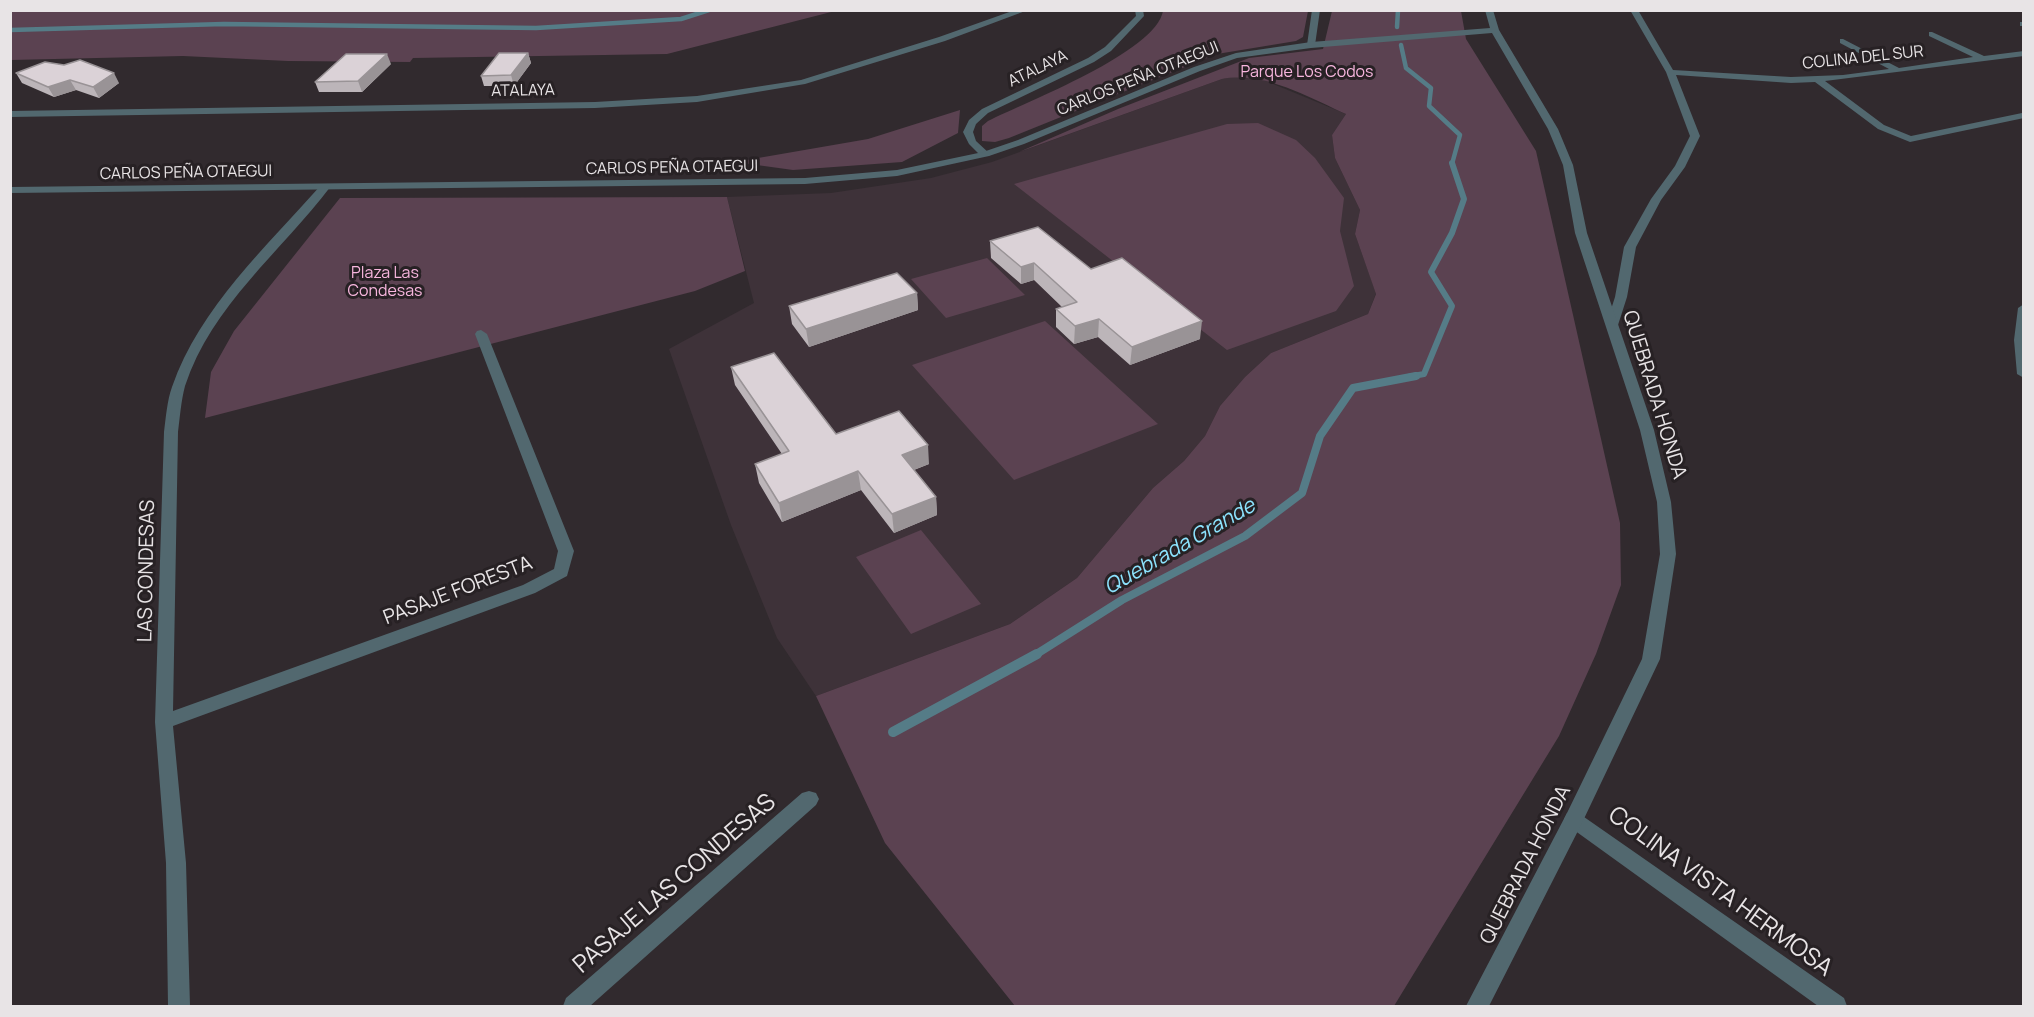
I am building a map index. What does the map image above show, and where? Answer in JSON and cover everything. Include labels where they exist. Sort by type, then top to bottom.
[{"type":"street","name":"ATALAYA","points":[[10,114],[583,105],[697,99],[811,80],[942,39],[1024,10]]},
{"type":"street","name":"ATALAYA","points":[[985,154],[975,147],[968,136],[967,129],[972,121],[985,111],[1108,49],[1140,16],[1139,10]]},
{"type":"street","points":[[1311,45],[1316,10]]},
{"type":"street","points":[[1489,10],[1496,30]]},
{"type":"street","points":[[1612,325],[1621,297],[1630,247],[1656,199],[1680,167],[1695,136],[1670,72],[1634,10]]},
{"type":"street","name":"CARLOS PEÑA OTAEGUI","points":[[10,190],[836,180],[926,169],[985,154],[1021,142],[1206,66],[1236,56],[1311,45],[1496,30]]},
{"type":"street","name":"QUEBRADA HONDA","points":[[1477,1006],[1574,819],[1651,659],[1668,554],[1664,502],[1652,450],[1581,233],[1568,165],[1553,129],[1496,30]]},
{"type":"street","points":[[1932,34],[1981,58]]},
{"type":"street","points":[[1843,41],[1899,71]]},
{"type":"street","name":"COLINA DEL SUR","points":[[1670,72],[1818,80],[2024,53]]},
{"type":"street","points":[[1818,80],[1881,127],[1910,139],[2022,116]]},
{"type":"street","name":"LAS CONDESAS","points":[[179,1006],[176,863],[164,722],[171,432],[178,387],[192,354],[211,325],[247,278],[326,186]]},
{"type":"street","points":[[2024,308],[2020,340],[2024,374]]},
{"type":"street","name":"PASAJE FORESTA","points":[[164,722],[529,589],[561,572],[566,551],[482,334]]},
{"type":"street","name":"PASAJE LAS CONDESAS","points":[[574,1006],[809,800]]},
{"type":"street","name":"COLINA VISTA HERMOSA","points":[[1574,819],[1836,1006]]},
{"type":"shaded area","points":[[1242,75],[1261,79],[1346,114],[1332,135],[1335,158],[1360,210],[1355,234],[1376,293],[1368,314],[1271,353],[1245,377],[1220,406],[1205,436],[1184,461],[1153,488],[1077,578],[1010,624],[816,696],[777,638],[731,525],[669,349],[754,303],[727,197],[831,193],[931,178],[992,162],[1222,79]]},
{"type":"green space","points":[[10,11],[835,11],[667,54],[413,58],[410,62],[288,61],[183,56],[11,60]]},
{"type":"green space","points":[[1163,11],[1308,11],[1303,37],[1296,41],[1217,54],[1009,138],[995,142],[982,141],[982,126],[988,121],[1058,89],[1115,59],[1138,43],[1155,27]]},
{"type":"green space","name":"Parque Los Codos","points":[[1332,11],[1461,11],[1466,39],[1536,151],[1620,523],[1621,585],[1596,654],[1559,736],[1394,1006],[1015,1006],[885,843],[816,696],[1010,624],[1077,578],[1153,488],[1184,461],[1205,436],[1220,406],[1245,377],[1271,353],[1368,314],[1376,294],[1355,234],[1360,210],[1335,158],[1332,135],[1346,114],[1316,100],[1270,82],[1238,78],[1222,79],[1019,152],[1118,109],[1249,58],[1323,49]]},
{"type":"green space","points":[[960,110],[958,133],[902,162],[793,170],[735,162],[868,139]]},
{"type":"green space","points":[[1258,123],[1296,140],[1315,158],[1344,198],[1340,231],[1354,286],[1336,311],[1227,350],[1014,184],[1227,124]]},
{"type":"green space","name":"Plaza Las Condesas","points":[[727,197],[745,271],[695,291],[205,418],[211,372],[234,331],[340,198]]},
{"type":"green space","points":[[987,258],[1025,295],[946,318],[911,279]]},
{"type":"green space","points":[[1045,321],[1158,424],[1014,480],[912,365]]},
{"type":"green space","points":[[921,530],[981,604],[911,634],[856,557]]},
{"type":"building","points":[[499,53],[528,53],[511,75],[481,76]]},
{"type":"building","points":[[346,54],[387,54],[358,81],[315,82]]},
{"type":"building","points":[[80,60],[114,73],[93,87],[70,80],[48,87],[16,73],[45,62],[64,65]]},
{"type":"building","points":[[1038,227],[1091,269],[1122,258],[1202,321],[1132,347],[1099,319],[1075,326],[1056,309],[1077,302],[1034,263],[1021,267],[990,241]]},
{"type":"building","points":[[897,273],[917,293],[806,329],[789,306]]},
{"type":"building","points":[[774,353],[836,434],[899,411],[928,445],[902,455],[936,497],[892,514],[858,471],[779,503],[755,464],[789,451],[731,367]]},
{"type":"waterway","points":[[10,30],[224,24],[536,28],[681,19],[709,10]]},
{"type":"waterway","name":"Quebrada Grande","points":[[1397,27],[1398,10]]},
{"type":"waterway","name":"Quebrada Grande","points":[[1401,45],[1406,68],[1431,88],[1429,106],[1460,135],[1452,163]]},
{"type":"waterway","name":"Quebrada Grande","points":[[1408,377],[1424,374],[1452,306],[1431,272],[1452,233],[1464,199],[1452,163]]},
{"type":"waterway","name":"Quebrada Grande","points":[[1035,655],[1122,600],[1245,536],[1302,493],[1320,436],[1353,388],[1416,376]]},
{"type":"waterway","name":"Quebrada Grande","points":[[893,732],[1037,654]]}]
